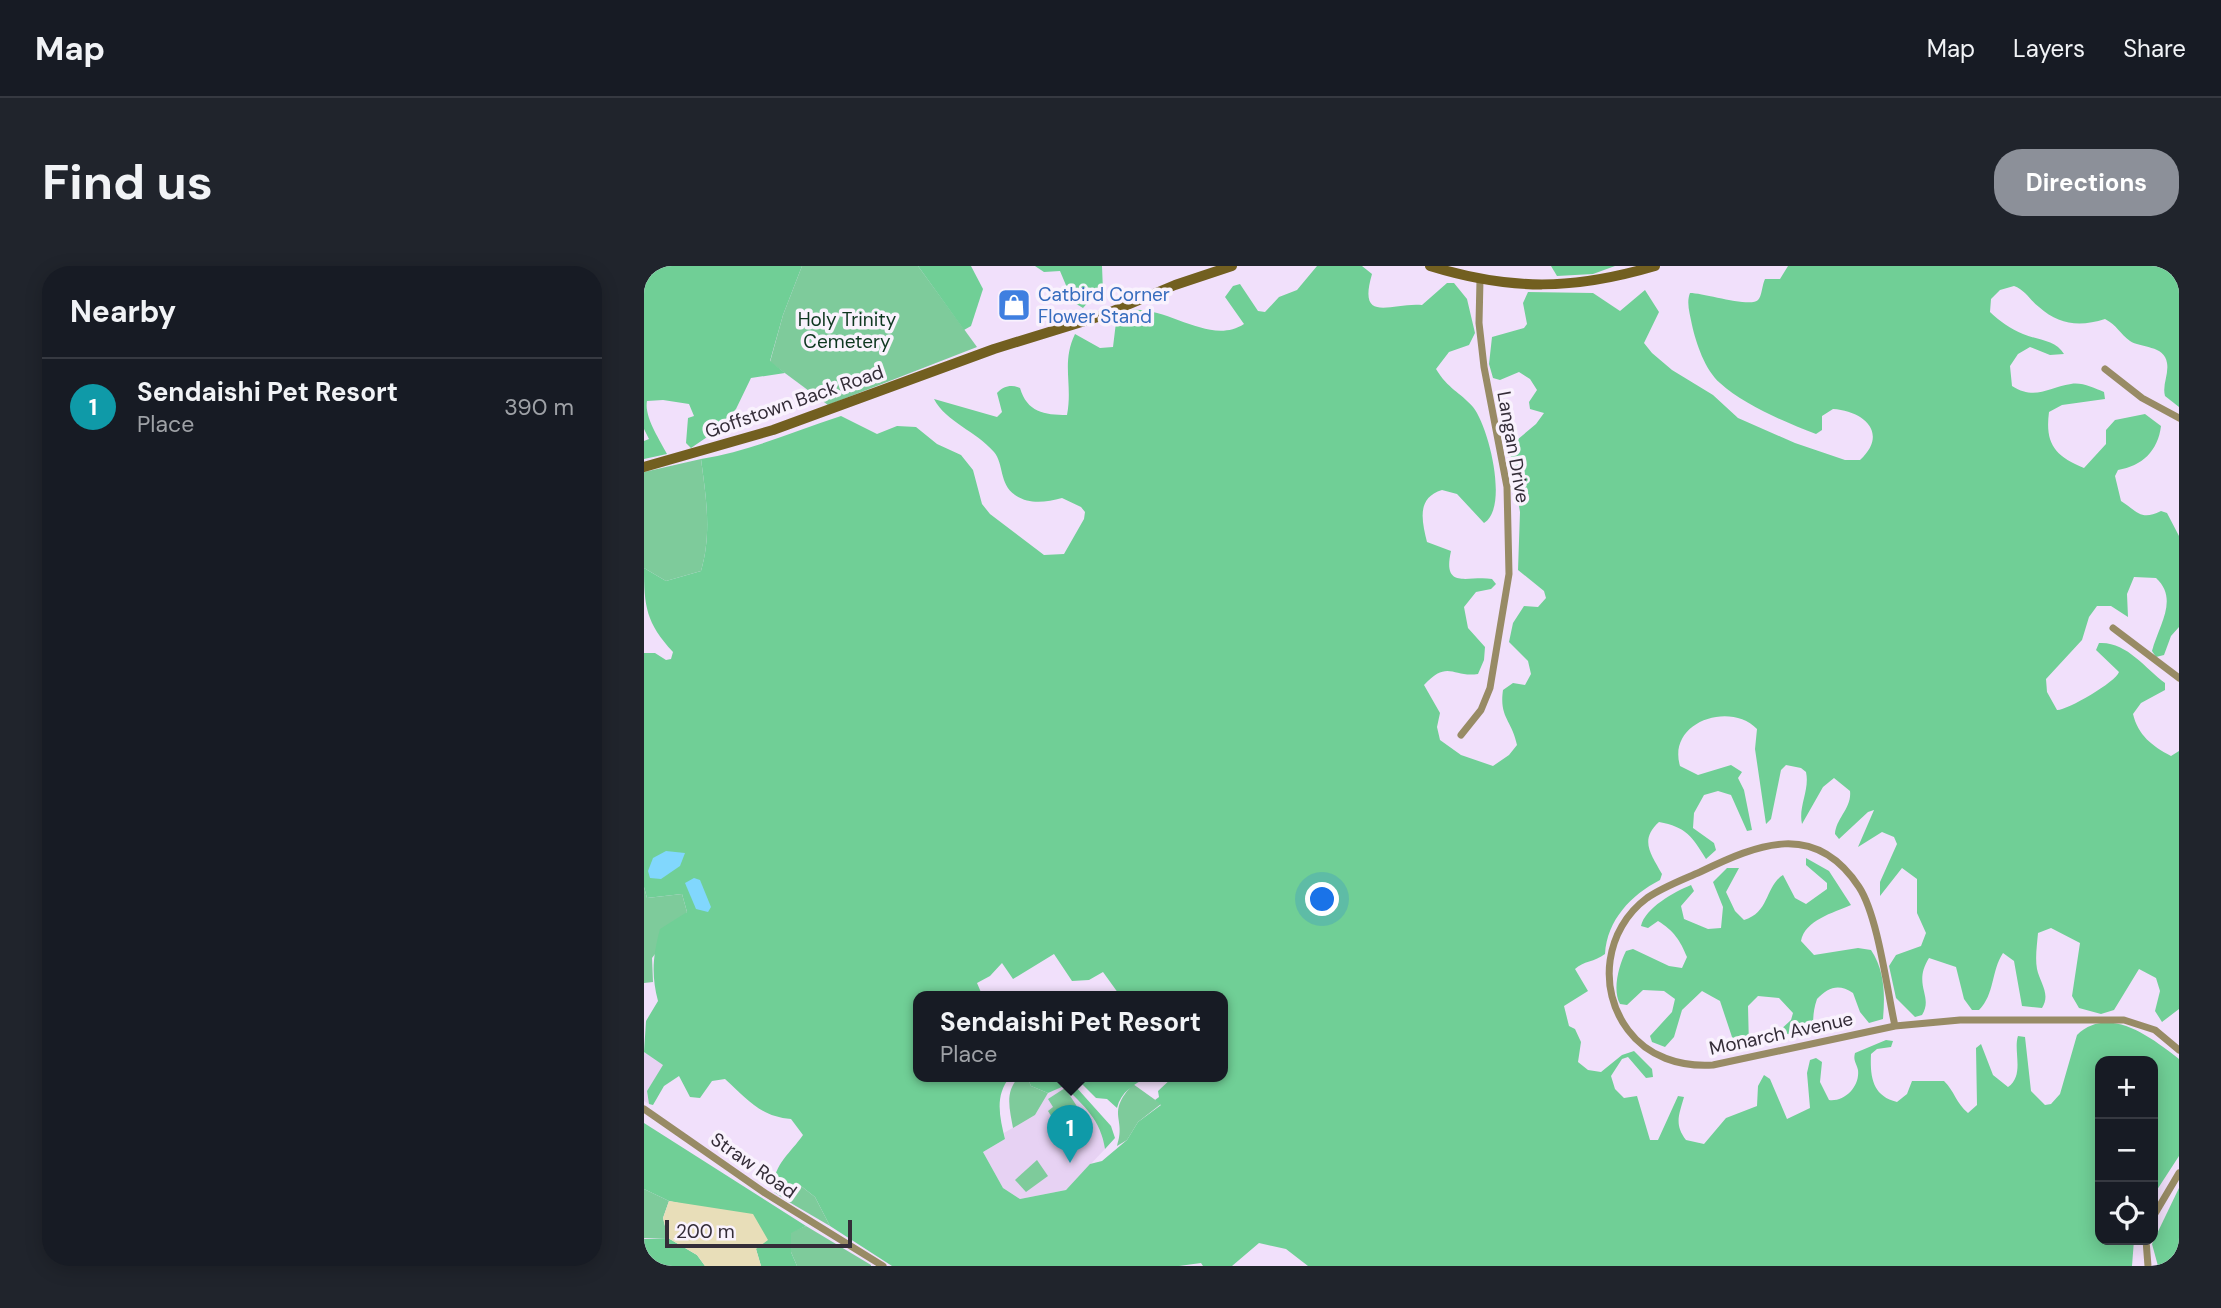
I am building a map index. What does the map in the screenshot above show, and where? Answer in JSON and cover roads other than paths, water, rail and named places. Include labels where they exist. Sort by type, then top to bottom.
[{"type":"main road","name":"Goffstown Back Road","points":[[644,467],[773,430],[972,356],[1101,316],[1232,266]]},
{"type":"main road","points":[[1430,266],[1480,280],[1512,285],[1555,286],[1612,278],[1655,266]]},
{"type":"street","name":"Langan Drive","points":[[1461,735],[1481,710],[1490,688],[1509,574],[1507,487],[1484,367],[1479,323],[1480,280]]},
{"type":"street","points":[[2105,369],[2142,398],[2179,418]]},
{"type":"street","points":[[2113,628],[2179,678]]},
{"type":"street","name":"Monarch Avenue","points":[[1895,1026],[1863,894],[1838,864],[1804,846],[1781,843],[1750,849],[1661,890],[1630,914],[1613,947],[1609,985],[1622,1021],[1647,1049],[1675,1062],[1713,1065],[1895,1026],[1960,1020],[2116,1019],[2147,1026],[2179,1050]]},
{"type":"street","name":"Straw Road","points":[[644,1109],[773,1198],[883,1266]]},
{"type":"street","points":[[2158,1209],[2179,1173]]},
{"type":"street","points":[[2146,1245],[2148,1266]]},
{"type":"water","points":[[666,851],[685,853],[680,866],[661,879],[650,878],[648,871],[653,858]]},
{"type":"water","points":[[694,878],[700,880],[711,907],[708,912],[696,909],[685,883]]},
{"type":"place","name":"Catbird Corner Flower Stand","points":[[1014,305]]},
{"type":"place","name":"Sendaishi Pet Resort","points":[[1070,1163]]},
{"type":"park label","name":"Holy Trinity Cemetery","points":[[847,330]]}]
